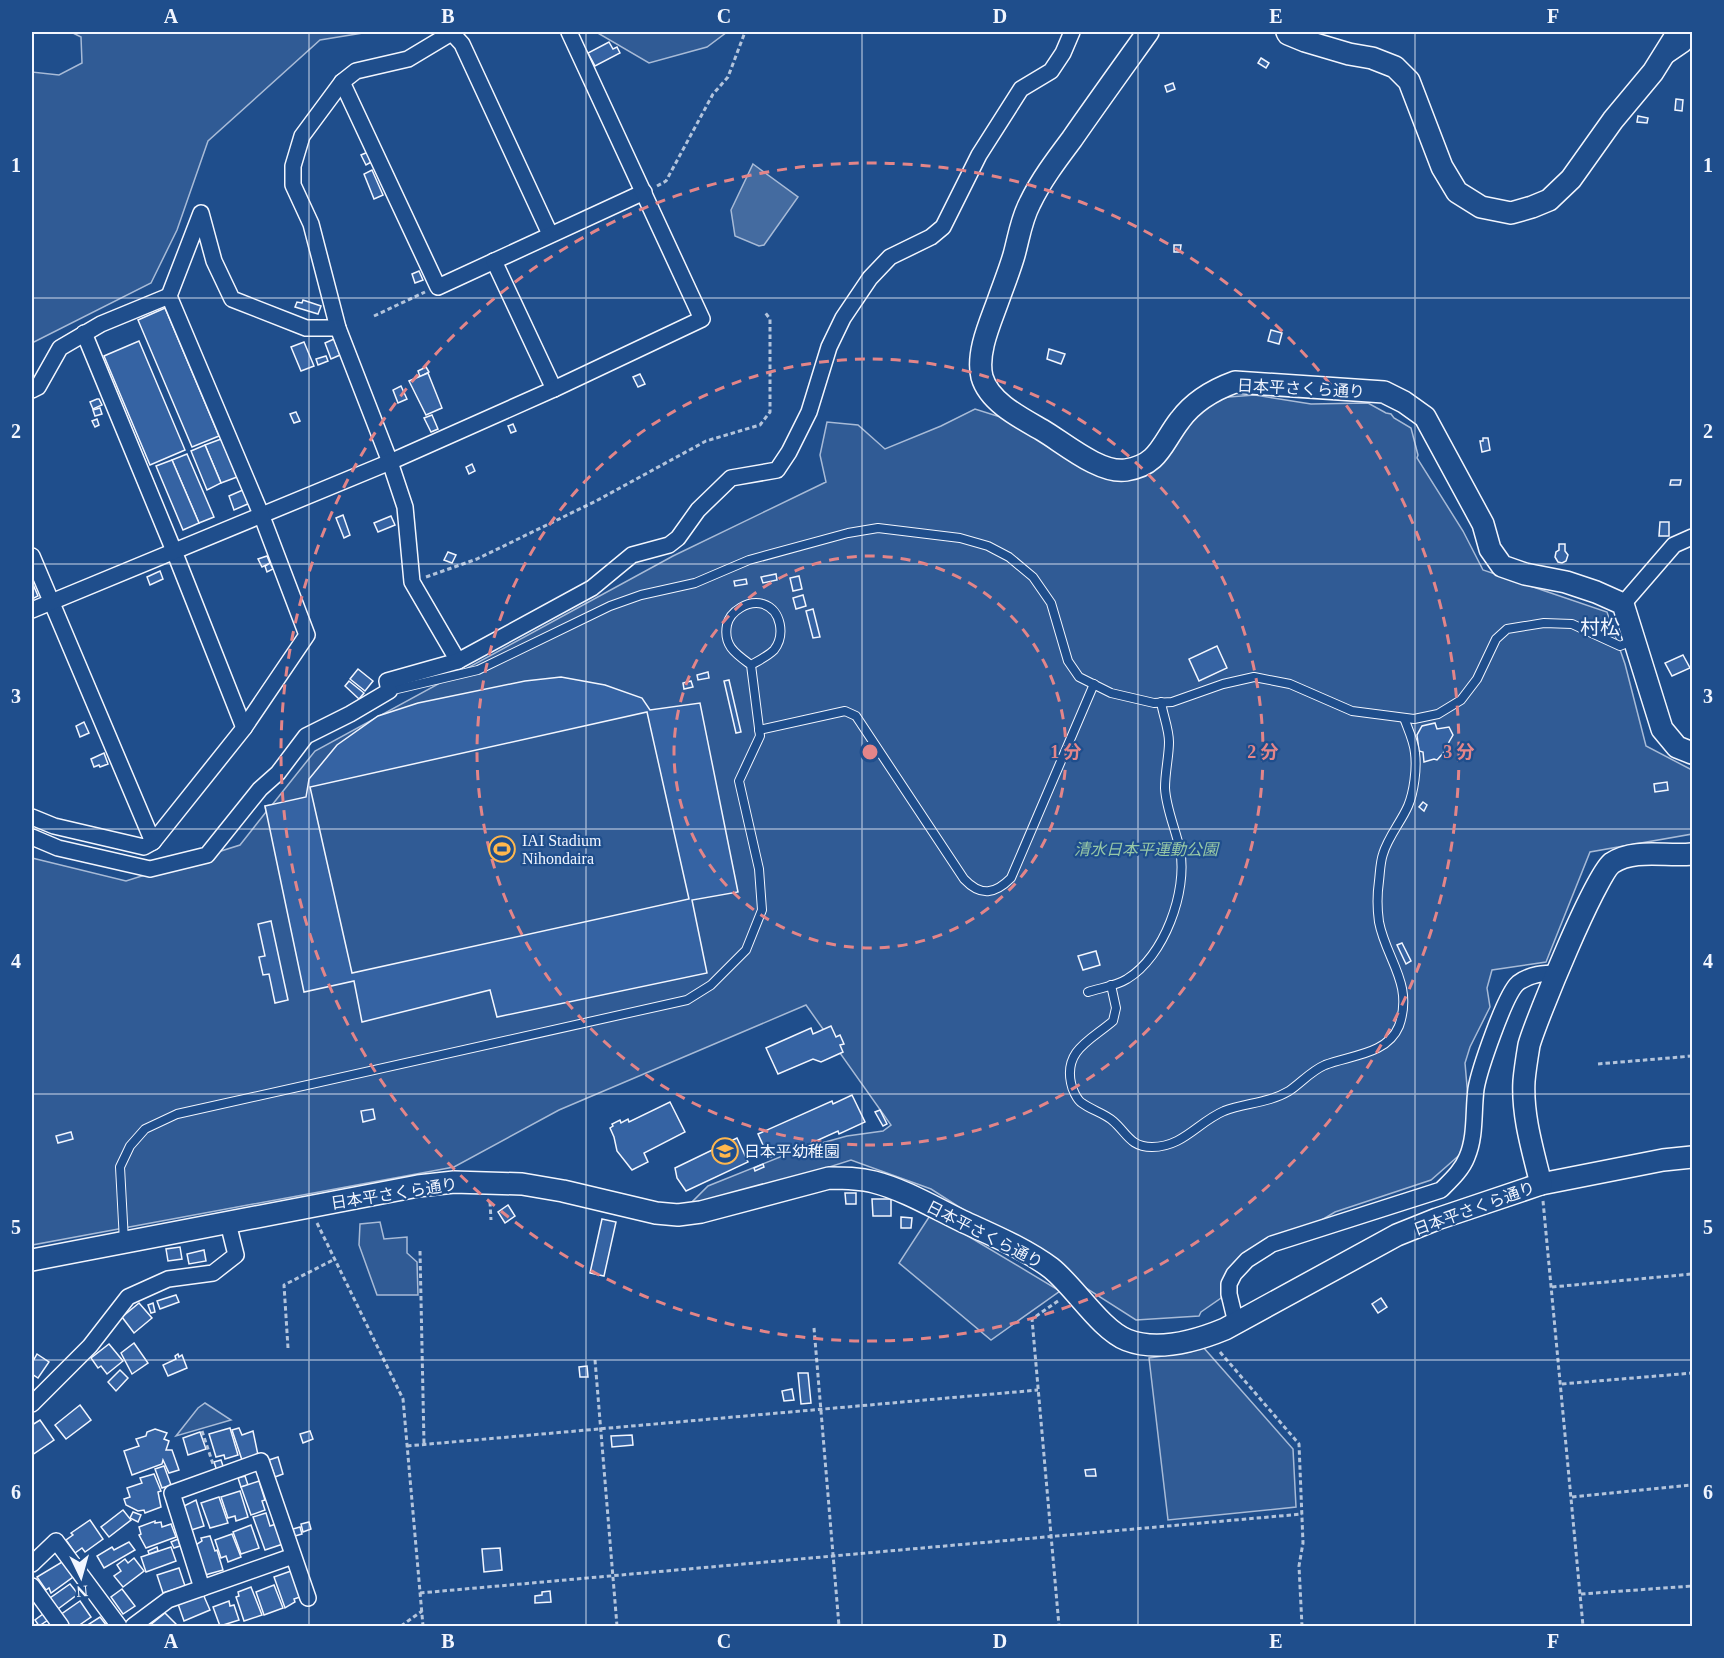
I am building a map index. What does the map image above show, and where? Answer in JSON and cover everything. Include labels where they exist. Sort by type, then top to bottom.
[{"type":"street","points":[[458,661],[412,582],[405,507],[338,328],[311,224],[293,185],[293,166],[302,136],[342,82],[357,71],[408,59],[452,32],[462,44],[550,234]]},
{"type":"street","points":[[32,610],[390,462],[554,389],[702,319],[569,32]]},
{"type":"street","points":[[32,837],[58,848],[150,869],[207,855],[260,789],[278,773],[306,736],[389,691],[387,681],[458,661],[592,588],[632,555],[669,545],[678,538],[698,510],[731,478],[777,470],[789,452],[809,412],[829,347],[843,318],[870,278],[890,257],[931,237],[943,227],[979,155],[1021,89],[1051,70],[1072,32]]},
{"type":"street","name":"日本平さくら通り","points":[[1148,32],[1045,177],[1030,203],[1019,230],[1014,255],[980,361],[983,379],[991,394],[1017,416],[1064,443],[1086,460],[1103,467],[1124,471],[1147,464],[1164,447],[1179,421],[1195,404],[1213,390],[1235,382],[1384,392],[1404,402],[1425,417],[1483,524],[1490,549],[1502,566],[1525,574],[1566,582],[1623,604]]},
{"type":"street","points":[[1287,32],[1305,41],[1372,58],[1395,67],[1409,81],[1442,167],[1457,192],[1481,207],[1511,213],[1549,200],[1571,179],[1660,60],[1678,32]]},
{"type":"street","points":[[1660,60],[1684,44],[1691,32]]},
{"type":"street","points":[[342,82],[438,286],[644,192]]},
{"type":"street","points":[[32,817],[54,826],[144,847],[153,842],[243,728],[307,635],[261,514],[169,296],[201,213],[214,261],[232,298],[306,328],[338,328]]},
{"type":"street","points":[[494,261],[554,389]]},
{"type":"street","points":[[32,390],[38,387],[60,348],[84,333],[169,296]]},
{"type":"street","points":[[84,333],[174,551],[243,728]]},
{"type":"street","points":[[1692,537],[1674,545],[1623,604],[1662,729],[1677,747],[1692,753]]},
{"type":"street","points":[[32,556],[153,842]]},
{"type":"street","name":"日本平さくら通り","points":[[32,1260],[418,1186],[454,1182],[522,1184],[553,1189],[656,1214],[678,1215],[701,1212],[829,1178],[848,1178],[873,1181],[899,1190],[1022,1250],[1051,1268],[1111,1330],[1128,1340],[1152,1344],[1182,1343],[1207,1336],[1236,1323],[1397,1235],[1541,1184],[1526,1112],[1524,1084],[1530,1044],[1558,973],[1602,874],[1612,863],[1626,858],[1647,854],[1692,854]]},
{"type":"street","points":[[1236,1323],[1229,1284],[1233,1274],[1247,1260],[1272,1244],[1441,1190],[1454,1177],[1466,1159],[1472,1144],[1476,1089],[1481,1069],[1509,996],[1517,984],[1527,978],[1543,973],[1558,973]]},
{"type":"street","points":[[1541,1184],[1663,1160],[1692,1157]]},
{"type":"street","points":[[32,1404],[90,1346],[128,1297],[168,1279],[213,1273],[236,1255],[228,1223]]},
{"type":"street","points":[[202,1588],[172,1493],[261,1461],[308,1598]]},
{"type":"street","points":[[32,1564],[56,1541],[119,1626]]},
{"type":"street","points":[[133,1626],[168,1600],[293,1556]]},
{"type":"street","points":[[32,1586],[62,1626]]},
{"type":"lane","points":[[389,691],[478,670],[610,606],[641,595],[694,583],[749,560],[848,533],[878,528],[960,538],[988,546],[1009,556],[1033,577],[1051,603],[1068,661],[1079,677],[1111,693],[1154,703],[1172,702],[1223,684],[1254,677],[1290,684],[1352,711],[1414,719],[1438,714],[1461,700],[1477,679],[1496,639],[1507,629],[1544,623],[1572,624],[1620,646],[1634,640]]},
{"type":"lane","points":[[124,1243],[120,1167],[130,1146],[144,1129],[177,1114],[687,1000],[711,984],[746,950],[762,910],[759,869],[739,781],[760,736],[751,665],[732,651],[725,635],[728,620],[737,610],[749,604],[763,604],[776,613],[781,627],[780,641],[772,652],[751,665]]},
{"type":"lane","points":[[759,730],[845,711],[856,716],[964,879],[971,887],[987,892],[1000,888],[1011,878],[1094,684]]},
{"type":"lane","points":[[1088,992],[1126,980],[1142,968],[1158,946],[1172,920],[1180,895],[1181,852],[1165,789],[1169,742],[1161,702]]},
{"type":"lane","points":[[1111,985],[1116,1008],[1113,1022],[1082,1045],[1073,1056],[1070,1069],[1072,1086],[1080,1102],[1114,1121],[1125,1135],[1138,1145],[1152,1147],[1175,1143],[1224,1111],[1288,1091],[1314,1070],[1327,1064],[1368,1054],[1388,1040],[1398,1028],[1403,990],[1398,969],[1379,924],[1377,900],[1383,853],[1409,805],[1414,779],[1416,752],[1404,718]]},
{"type":"path","points":[[644,192],[666,181],[713,94],[728,77],[746,32]]},
{"type":"path","points":[[374,316],[438,286]]},
{"type":"path","points":[[412,582],[487,554],[597,501],[706,441],[760,425],[770,412],[770,319],[764,311]]},
{"type":"path","points":[[1598,1064],[1692,1056]]},
{"type":"path","points":[[1541,1184],[1562,1384],[1583,1626]]},
{"type":"path","points":[[310,1207],[403,1399],[423,1626]]},
{"type":"path","points":[[420,1251],[424,1444]]},
{"type":"path","points":[[288,1348],[284,1284],[335,1259]]},
{"type":"path","points":[[1552,1287],[1692,1274]]},
{"type":"path","points":[[1059,1626],[1032,1318],[1074,1290]]},
{"type":"path","points":[[814,1328],[839,1626]]},
{"type":"path","points":[[1207,1336],[1299,1444],[1303,1543],[1299,1566],[1302,1626]]},
{"type":"path","points":[[594,1360],[617,1626]]},
{"type":"path","points":[[1562,1384],[1692,1373]]},
{"type":"path","points":[[407,1446],[1038,1390]]},
{"type":"path","points":[[202,1431],[218,1477]]},
{"type":"path","points":[[1572,1497],[1692,1485]]},
{"type":"path","points":[[420,1593],[1302,1514]]},
{"type":"path","points":[[1581,1594],[1692,1586]]},
{"type":"path","points":[[401,1626],[422,1611]]},
{"type":"shaded area","points":[[71,32],[369,32],[320,40],[208,141],[177,230],[151,283],[32,343],[32,72],[59,75],[82,63],[81,37]]},
{"type":"shaded area","points":[[596,32],[727,32],[707,47],[649,63]]},
{"type":"shaded area","points":[[753,164],[798,197],[764,245],[759,246],[735,236],[731,210]]},
{"type":"shaded area","name":"清水日本平運動公園","points":[[1255,395],[1311,404],[1368,403],[1391,414],[1411,428],[1417,458],[1463,531],[1483,570],[1607,612],[1625,664],[1646,746],[1692,770],[1692,834],[1590,852],[1546,962],[1492,970],[1487,988],[1490,1007],[1470,1047],[1465,1063],[1472,1144],[1431,1180],[1335,1212],[1226,1277],[1221,1298],[1201,1312],[1199,1316],[1136,1320],[931,1189],[851,1160],[745,1194],[691,1203],[708,1186],[800,1149],[847,1136],[883,1131],[891,1125],[806,1005],[559,1110],[454,1167],[32,1245],[32,858],[126,881],[240,845],[266,812],[265,806],[272,805],[315,751],[673,556],[826,482],[820,455],[827,422],[858,425],[885,449],[975,409],[1013,421],[1106,477],[1184,429],[1215,398]]},
{"type":"shaded area","points":[[931,1214],[1060,1291],[991,1340],[899,1263]]},
{"type":"shaded area","points":[[380,1222],[384,1239],[407,1237],[407,1253],[417,1262],[418,1295],[377,1295],[359,1245],[360,1224]]},
{"type":"shaded area","points":[[1203,1347],[1293,1449],[1296,1507],[1168,1520],[1149,1358],[1190,1352]]},
{"type":"shaded area","points":[[205,1403],[231,1420],[176,1436],[198,1408]]},
{"type":"building","points":[[609,42],[613,49],[617,47],[620,53],[595,66],[588,53]]},
{"type":"building","points":[[1261,58],[1269,63],[1266,68],[1258,63]]},
{"type":"building","points":[[1173,83],[1175,89],[1167,92],[1165,86]]},
{"type":"building","points":[[1676,99],[1683,100],[1682,111],[1675,110]]},
{"type":"building","points":[[1638,116],[1648,118],[1647,123],[1637,122]]},
{"type":"building","points":[[368,152],[373,161],[366,165],[361,155]]},
{"type":"building","points":[[372,170],[383,195],[374,199],[364,174]]},
{"type":"building","points":[[1174,245],[1181,245],[1180,252],[1174,252]]},
{"type":"building","points":[[419,271],[423,280],[415,283],[412,274]]},
{"type":"building","points":[[303,300],[321,306],[318,314],[295,307],[297,302],[302,303]]},
{"type":"building","points":[[165,308],[219,436],[192,447],[138,320]]},
{"type":"building","points":[[1271,330],[1282,333],[1279,344],[1268,341]]},
{"type":"building","points":[[334,339],[340,355],[331,359],[325,343]]},
{"type":"building","points":[[139,341],[185,450],[150,465],[104,356]]},
{"type":"building","points":[[304,342],[314,366],[301,371],[291,347]]},
{"type":"building","points":[[1049,349],[1065,354],[1061,364],[1047,359]]},
{"type":"building","points":[[326,356],[328,361],[318,365],[316,359]]},
{"type":"building","points":[[426,367],[429,372],[420,377],[418,371]]},
{"type":"building","points":[[428,373],[442,408],[426,415],[409,381]]},
{"type":"building","points":[[640,374],[645,384],[638,387],[633,377]]},
{"type":"building","points":[[401,386],[407,399],[398,403],[393,390]]},
{"type":"building","points":[[97,399],[102,405],[93,409],[90,402]]},
{"type":"building","points":[[100,408],[102,414],[95,416],[93,410]]},
{"type":"building","points":[[296,412],[300,421],[294,423],[290,414]]},
{"type":"building","points":[[432,415],[438,429],[431,432],[424,418]]},
{"type":"building","points":[[97,419],[99,425],[95,427],[92,421]]},
{"type":"building","points":[[513,424],[516,431],[511,433],[508,426]]},
{"type":"building","points":[[1483,438],[1488,438],[1490,450],[1482,452],[1480,441],[1483,441]]},
{"type":"building","points":[[221,439],[237,477],[221,483],[205,445]]},
{"type":"building","points":[[205,445],[221,483],[207,490],[191,451]]},
{"type":"building","points":[[187,454],[214,517],[199,523],[172,460]]},
{"type":"building","points":[[172,460],[199,523],[183,530],[156,466]]},
{"type":"building","points":[[472,464],[475,471],[469,474],[466,467]]},
{"type":"building","points":[[1671,480],[1681,480],[1680,485],[1670,485]]},
{"type":"building","points":[[245,489],[250,503],[234,510],[229,496]]},
{"type":"building","points":[[343,515],[350,535],[344,538],[336,518]]},
{"type":"building","points":[[391,516],[395,525],[378,532],[374,523]]},
{"type":"building","points":[[1660,522],[1669,522],[1669,536],[1659,536]]},
{"type":"building","points":[[1559,544],[1565,544],[1565,551],[1568,555],[1566,561],[1562,563],[1558,562],[1555,557]]},
{"type":"building","points":[[448,552],[456,555],[452,563],[444,560]]},
{"type":"building","points":[[267,556],[270,563],[262,567],[258,559]]},
{"type":"building","points":[[270,563],[273,569],[267,572],[265,566]]},
{"type":"building","points":[[160,571],[163,579],[150,585],[147,577]]},
{"type":"building","points":[[776,574],[777,580],[763,583],[761,577]]},
{"type":"building","points":[[799,576],[802,589],[793,591],[790,578]]},
{"type":"building","points":[[746,579],[747,584],[735,586],[734,581]]},
{"type":"building","points":[[32,582],[38,596],[32,599]]},
{"type":"building","points":[[803,595],[806,606],[796,609],[793,598]]},
{"type":"building","points":[[813,609],[820,637],[813,638],[806,611]]},
{"type":"building","points":[[1217,646],[1227,668],[1199,681],[1189,659]]},
{"type":"building","points":[[1683,655],[1690,668],[1672,676],[1665,663]]},
{"type":"building","points":[[358,669],[373,681],[365,691],[350,679]]},
{"type":"building","points":[[708,672],[709,678],[698,680],[697,675]]},
{"type":"building","points":[[561,677],[605,685],[642,698],[650,710],[700,703],[738,892],[692,900],[707,973],[497,1017],[490,990],[362,1022],[354,981],[304,992],[265,806],[306,797],[309,779],[337,745],[378,716],[418,703],[525,681]],"holes":[[[647,712],[689,899],[352,973],[310,787]]]},
{"type":"building","points":[[729,680],[741,732],[736,733],[724,681]]},
{"type":"building","points":[[349,681],[364,693],[359,699],[345,686]]},
{"type":"building","points":[[691,681],[693,687],[684,689],[683,683]]},
{"type":"building","points":[[84,722],[89,733],[80,737],[76,726]]},
{"type":"building","points":[[1435,723],[1437,729],[1449,727],[1453,735],[1446,750],[1437,760],[1424,762],[1423,752],[1419,751],[1417,735],[1422,726]]},
{"type":"building","points":[[104,753],[108,764],[94,767],[91,759]]},
{"type":"building","points":[[1667,782],[1668,790],[1655,792],[1654,784]]},
{"type":"building","points":[[1423,802],[1427,805],[1424,811],[1419,807]]},
{"type":"building","points":[[271,921],[288,1000],[275,1003],[269,974],[263,975],[259,957],[265,956],[258,924]]},
{"type":"building","points":[[1402,943],[1411,961],[1406,964],[1397,945]]},
{"type":"building","points":[[1096,951],[1100,965],[1083,970],[1078,956]]},
{"type":"building","points":[[831,1026],[836,1037],[840,1035],[844,1044],[840,1045],[843,1052],[821,1062],[813,1059],[778,1074],[766,1048],[811,1028],[813,1034]]},
{"type":"building","points":[[852,1095],[865,1122],[839,1134],[838,1131],[794,1151],[792,1147],[769,1158],[758,1134],[832,1101],[833,1104]]},
{"type":"building","points":[[670,1102],[685,1132],[644,1153],[648,1162],[632,1170],[617,1151],[610,1128],[612,1124],[628,1119],[629,1122]]},
{"type":"building","points":[[373,1109],[375,1119],[363,1122],[361,1111]]},
{"type":"building","points":[[880,1110],[887,1124],[883,1126],[875,1112]]},
{"type":"building","points":[[71,1132],[73,1139],[58,1143],[56,1136]]},
{"type":"building","points":[[737,1138],[748,1162],[686,1191],[677,1178],[675,1168]]},
{"type":"building","points":[[763,1164],[764,1167],[755,1171],[754,1168]]},
{"type":"building","points":[[845,1193],[856,1193],[856,1204],[846,1204]]},
{"type":"building","points":[[872,1199],[891,1199],[891,1216],[873,1216]]},
{"type":"building","points":[[508,1205],[515,1216],[505,1223],[498,1212]]},
{"type":"building","points":[[901,1217],[912,1218],[911,1228],[901,1228]]},
{"type":"building","points":[[602,1219],[616,1222],[604,1276],[590,1273]]},
{"type":"building","points":[[180,1247],[182,1259],[168,1261],[166,1249]]},
{"type":"building","points":[[204,1250],[206,1261],[189,1264],[187,1254]]},
{"type":"building","points":[[176,1295],[179,1302],[160,1309],[157,1301]]},
{"type":"building","points":[[1381,1298],[1387,1307],[1378,1313],[1372,1304]]},
{"type":"building","points":[[139,1303],[152,1318],[134,1333],[122,1317]]},
{"type":"building","points":[[153,1303],[155,1312],[151,1313],[148,1305]]},
{"type":"building","points":[[134,1343],[148,1363],[132,1374],[121,1353]]},
{"type":"building","points":[[109,1344],[123,1361],[107,1374],[101,1366],[98,1368],[91,1358]]},
{"type":"building","points":[[37,1354],[49,1362],[38,1378],[32,1374],[32,1363]]},
{"type":"building","points":[[178,1354],[179,1357],[182,1355],[187,1368],[168,1376],[163,1365],[176,1359],[175,1356]]},
{"type":"building","points":[[587,1366],[588,1377],[580,1377],[579,1367]]},
{"type":"building","points":[[120,1370],[128,1378],[116,1391],[108,1382]]},
{"type":"building","points":[[798,1373],[808,1373],[811,1403],[801,1404]]},
{"type":"building","points":[[792,1389],[794,1400],[784,1401],[782,1391]]},
{"type":"building","points":[[80,1405],[91,1420],[66,1439],[55,1425]]},
{"type":"building","points":[[40,1420],[54,1440],[32,1455],[32,1425]]},
{"type":"building","points":[[230,1428],[238,1455],[225,1459],[224,1455],[216,1457],[209,1434]]},
{"type":"building","points":[[239,1428],[242,1435],[253,1431],[258,1455],[242,1460],[232,1430]]},
{"type":"building","points":[[155,1429],[167,1433],[164,1439],[169,1441],[166,1450],[172,1450],[179,1470],[169,1473],[163,1460],[162,1464],[132,1475],[124,1451],[139,1446],[136,1439],[146,1436],[147,1432]]},
{"type":"building","points":[[310,1431],[313,1439],[303,1443],[300,1434]]},
{"type":"building","points":[[200,1432],[206,1449],[188,1455],[183,1438]]},
{"type":"building","points":[[632,1435],[633,1445],[612,1447],[611,1436]]},
{"type":"building","points":[[278,1457],[283,1474],[275,1477],[269,1460]]},
{"type":"building","points":[[221,1460],[224,1469],[217,1471],[214,1462]]},
{"type":"building","points":[[164,1466],[171,1485],[162,1488],[155,1469]]},
{"type":"building","points":[[1095,1469],[1096,1476],[1086,1476],[1085,1470]]},
{"type":"building","points":[[154,1474],[161,1491],[158,1492],[161,1507],[145,1513],[144,1510],[138,1511],[126,1505],[124,1499],[130,1497],[127,1488],[142,1483],[140,1478]]},
{"type":"building","points":[[245,1476],[248,1485],[241,1487],[238,1478]]},
{"type":"building","points":[[259,1481],[265,1500],[262,1501],[265,1510],[251,1515],[241,1487]]},
{"type":"building","points":[[240,1491],[248,1517],[236,1521],[235,1516],[228,1518],[221,1497]]},
{"type":"building","points":[[219,1497],[228,1523],[210,1528],[201,1503]]},
{"type":"building","points":[[196,1500],[204,1526],[188,1531],[180,1508]]},
{"type":"building","points":[[123,1510],[131,1520],[109,1537],[101,1527]]},
{"type":"building","points":[[133,1512],[141,1515],[138,1522],[130,1518]]},
{"type":"building","points":[[266,1513],[270,1526],[276,1524],[283,1544],[265,1550],[253,1517]]},
{"type":"building","points":[[90,1520],[103,1539],[85,1552],[82,1548],[75,1553],[66,1540],[73,1535],[71,1533]]},
{"type":"building","points":[[155,1521],[155,1523],[161,1522],[162,1527],[171,1524],[176,1537],[146,1548],[139,1535],[141,1534],[139,1527]]},
{"type":"building","points":[[309,1522],[311,1529],[303,1532],[301,1524]]},
{"type":"building","points":[[251,1525],[259,1548],[241,1554],[233,1532]]},
{"type":"building","points":[[300,1527],[302,1534],[295,1536],[293,1529]]},
{"type":"building","points":[[232,1534],[241,1557],[228,1562],[226,1556],[221,1558],[215,1540]]},
{"type":"building","points":[[210,1536],[223,1570],[205,1575],[194,1546],[202,1541],[201,1538]]},
{"type":"building","points":[[178,1539],[180,1546],[174,1548],[171,1542]]},
{"type":"building","points":[[129,1542],[135,1550],[104,1568],[97,1556],[112,1547],[114,1550]]},
{"type":"building","points":[[157,1547],[158,1551],[149,1554],[148,1551]]},
{"type":"building","points":[[171,1547],[176,1561],[146,1572],[141,1557]]},
{"type":"building","points":[[500,1548],[502,1570],[484,1572],[482,1549]]},
{"type":"building","points":[[134,1558],[144,1571],[123,1587],[114,1576],[121,1571],[117,1565],[125,1559],[128,1563]]},
{"type":"building","points":[[62,1562],[73,1577],[51,1593],[37,1577]]},
{"type":"building","points":[[179,1568],[185,1586],[163,1593],[157,1575]]},
{"type":"building","points":[[291,1571],[300,1597],[294,1599],[295,1602],[285,1608],[274,1577]]},
{"type":"building","points":[[70,1584],[78,1594],[58,1609],[50,1598]]},
{"type":"building","points":[[274,1585],[283,1608],[264,1615],[256,1592]]},
{"type":"building","points":[[251,1587],[262,1615],[244,1621],[236,1597],[239,1596],[238,1592]]},
{"type":"building","points":[[122,1589],[135,1606],[123,1614],[111,1597]]},
{"type":"building","points":[[550,1591],[551,1602],[535,1603],[535,1596]]},
{"type":"building","points":[[203,1594],[210,1610],[184,1621],[178,1604]]},
{"type":"building","points":[[80,1601],[91,1617],[78,1626],[68,1626],[60,1615]]},
{"type":"building","points":[[229,1601],[230,1606],[234,1605],[239,1620],[220,1626],[213,1607]]},
{"type":"building","points":[[165,1613],[177,1625],[149,1626]]},
{"type":"building","points":[[43,1614],[48,1620],[39,1626],[35,1620]]},
{"type":"building","points":[[100,1617],[107,1626],[86,1626]]},
{"type":"place","name":"IAI Stadium Nihondaira","points":[[502,849]]},
{"type":"place","name":"日本平幼稚園","points":[[725,1151]]},
{"type":"district","name":"村松","points":[[1600,627]]}]
